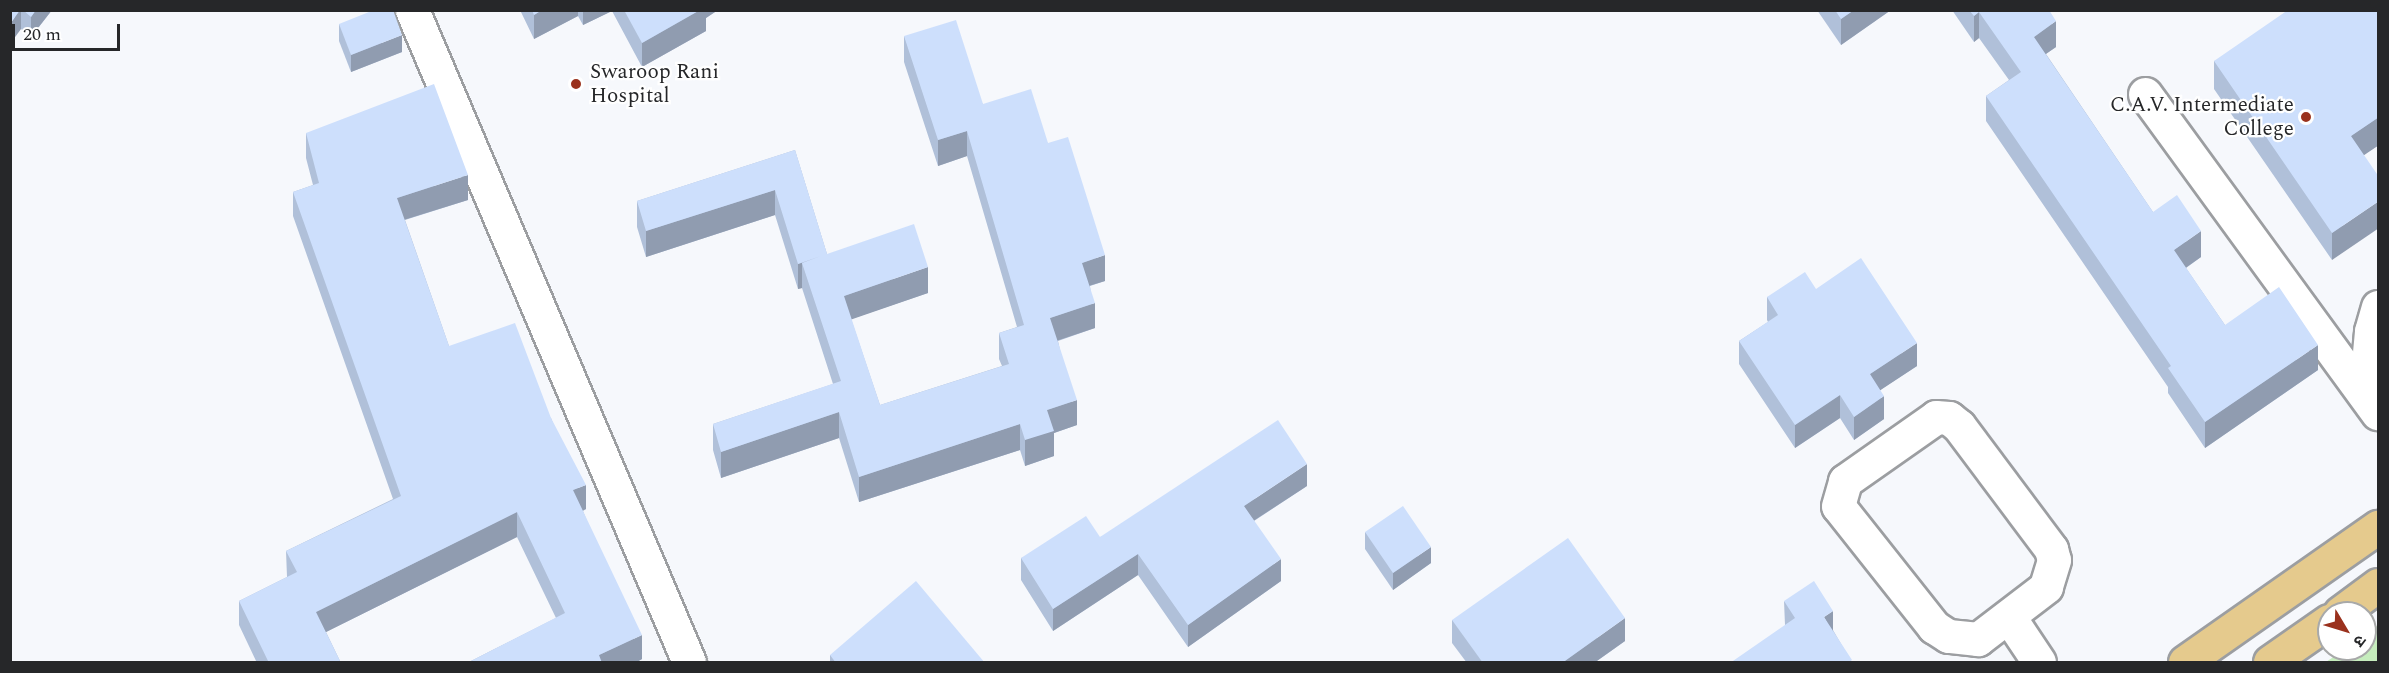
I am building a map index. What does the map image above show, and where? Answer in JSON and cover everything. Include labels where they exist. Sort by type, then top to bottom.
[{"type":"main road","points":[[2185,663],[2379,527]]},
{"type":"main road","points":[[2357,601],[2379,585]]},
{"type":"main road","points":[[2270,663],[2317,630]]},
{"type":"street","points":[[419,13],[688,663]]},
{"type":"street","points":[[2145,94],[2372,404]]},
{"type":"street","points":[[2372,404],[2371,331],[2379,307]]},
{"type":"street","points":[[1936,417],[1949,418],[2051,549],[2054,560],[2046,588],[2009,617],[1978,639],[1948,636],[1934,627],[1838,506],[1845,481],[1936,417]]},
{"type":"street","points":[[2009,617],[2039,663]]},
{"type":"green space","points":[[2377,626],[2378,662],[2326,662],[2377,661]]},
{"type":"building","points":[[10,10],[20,10],[10,24]]},
{"type":"building","points":[[23,10],[36,10],[31,17]]},
{"type":"building","points":[[374,10],[393,10],[402,35],[351,55],[339,24]]},
{"type":"building","points":[[532,10],[542,10],[534,15]]},
{"type":"building","points":[[624,10],[700,10],[642,43]]},
{"type":"building","points":[[1835,10],[1854,10],[1841,19]]},
{"type":"building","points":[[1969,10],[2049,10],[2056,21],[2034,37],[2153,212],[2177,195],[2201,231],[2174,250],[2225,325],[2279,287],[2318,345],[2205,422],[2168,368],[2171,366],[1986,96],[2021,72],[1979,12],[1974,16]]},
{"type":"building","name":"C.A.V. Intermediate College","points":[[2288,10],[2379,10],[2379,117],[2351,136],[2379,177],[2379,201],[2332,233],[2214,61]]},
{"type":"building","points":[[956,20],[983,104],[1031,89],[1048,143],[1068,137],[1105,255],[1082,263],[1095,303],[1050,318],[1077,400],[1047,410],[1054,431],[1025,440],[1020,424],[859,477],[839,412],[721,452],[713,424],[841,381],[802,263],[821,256],[798,264],[775,190],[646,231],[637,201],[795,150],[827,254],[914,224],[928,267],[844,296],[880,405],[1009,364],[999,333],[1024,325],[967,131],[938,140],[904,36]]},
{"type":"building","points":[[434,84],[468,175],[397,198],[449,346],[515,323],[551,418],[586,485],[573,490],[642,635],[599,655],[602,663],[467,663],[565,613],[517,512],[316,612],[341,663],[269,663],[239,601],[297,572],[286,551],[401,496],[293,192],[319,183],[306,133]]},
{"type":"building","points":[[1861,258],[1917,343],[1870,374],[1884,396],[1854,417],[1840,395],[1795,425],[1739,341],[1778,315],[1767,297],[1805,272],[1816,289]]},
{"type":"building","points":[[1278,420],[1307,464],[1244,506],[1281,559],[1188,625],[1138,554],[1053,609],[1021,558],[1086,516],[1100,537]]},
{"type":"building","points":[[1403,506],[1431,547],[1393,573],[1365,532]]},
{"type":"building","points":[[1568,538],[1625,618],[1562,663],[1483,663],[1452,620]]},
{"type":"building","points":[[916,581],[985,663],[836,663],[830,655]]},
{"type":"building","points":[[1814,581],[1833,611],[1824,617],[1852,660],[1848,663],[1730,663],[1795,618],[1784,601]]},
{"type":"place","name":"Swaroop Rani Hospital","points":[[576,84]]},
{"type":"place","name":"C.A.V. Intermediate College","points":[[2306,117]]}]
